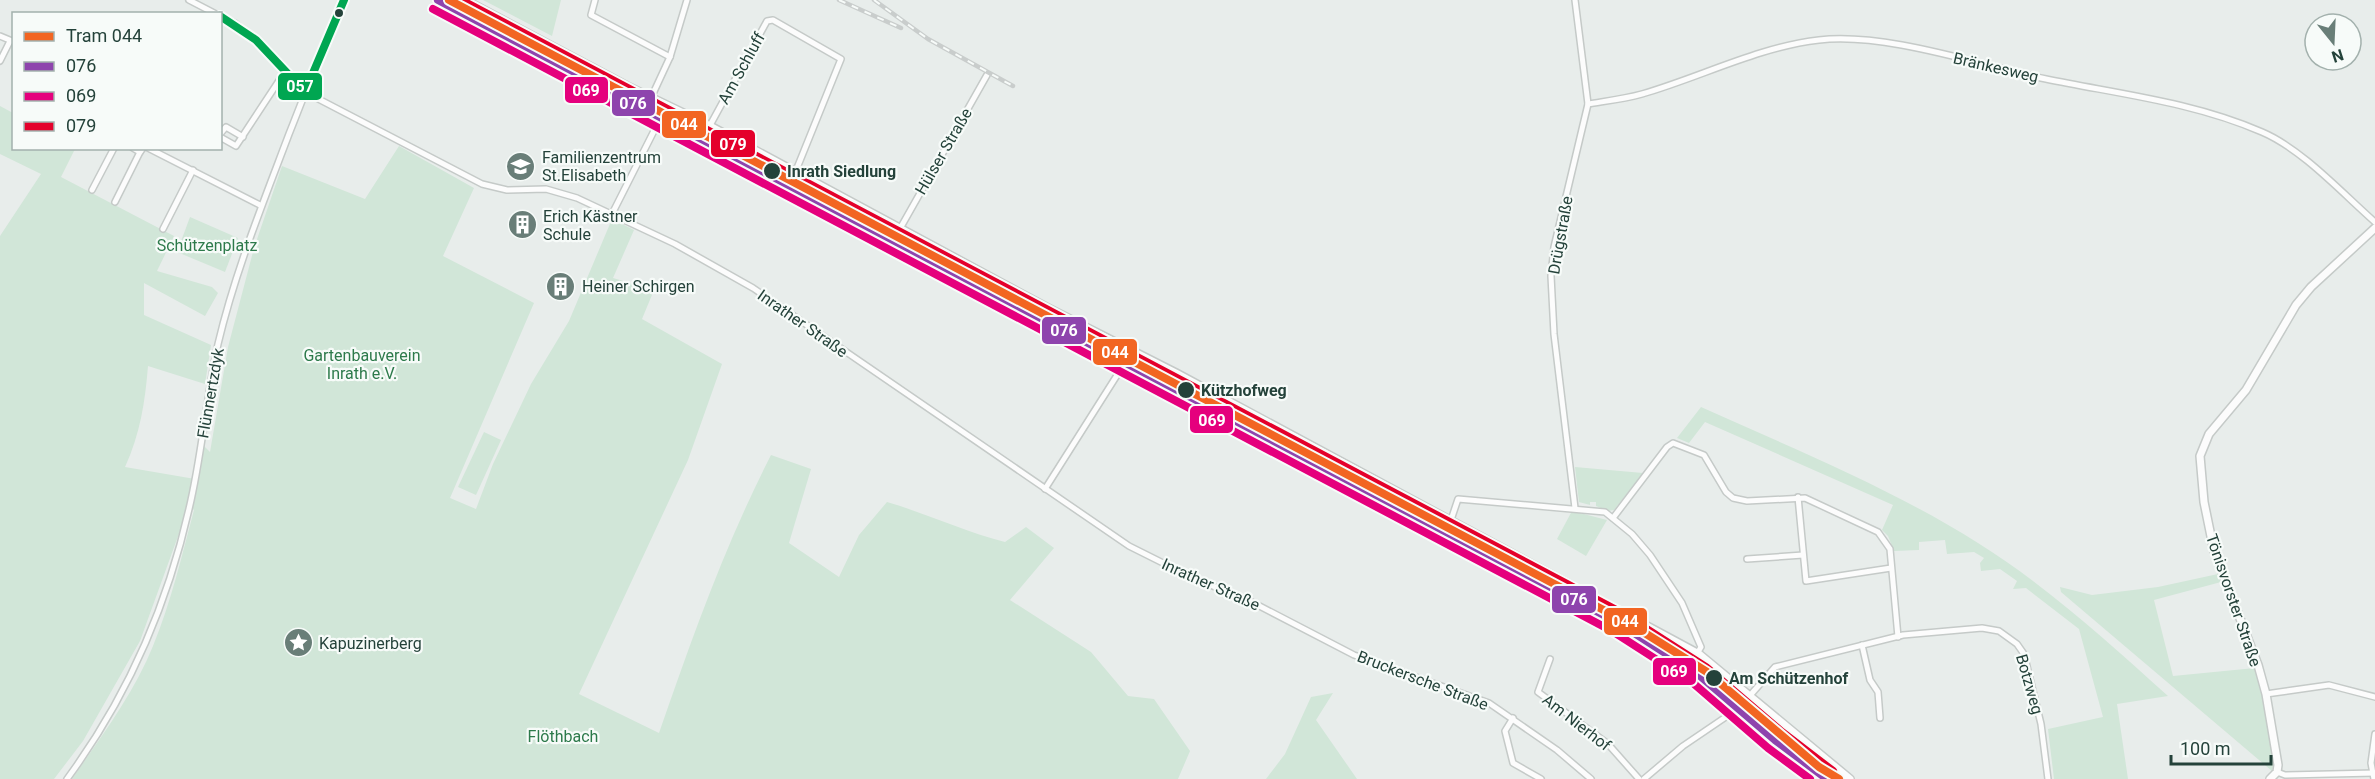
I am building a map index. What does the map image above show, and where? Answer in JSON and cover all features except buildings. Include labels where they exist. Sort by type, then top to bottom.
[{"type":"street","points":[[189,0],[212,12]]},
{"type":"street","name":"Flünnertzdyk","points":[[67,779],[96,736],[128,679],[163,596],[190,507],[218,343],[260,205],[304,92],[344,0]]},
{"type":"street","points":[[438,0],[1617,622],[1689,667],[1827,779]]},
{"type":"street","points":[[465,0],[651,98],[710,126],[1046,307],[1133,350],[1699,654],[1850,779]]},
{"type":"street","points":[[595,0],[591,15],[670,57]]},
{"type":"street","points":[[651,98],[670,57],[687,0]]},
{"type":"street","name":"Drügstraße","points":[[1575,0],[1588,104],[1554,247],[1551,276],[1554,334],[1575,508]]},
{"type":"street","name":"Inrather Straße","points":[[222,17],[235,23],[286,70],[304,92],[482,184],[507,190],[546,189],[577,198],[675,244],[753,288],[1129,546],[1195,579],[1240,596],[1300,626]]},
{"type":"street","name":"Am Schluff","points":[[702,140],[767,21],[773,20],[841,59],[795,173]]},
{"type":"street","points":[[0,36],[12,41],[0,61]]},
{"type":"street","name":"Bränkesweg","points":[[1588,104],[1640,94],[1781,47],[1821,39],[1878,42],[2046,79],[2178,103],[2261,131],[2303,159],[2375,222]]},
{"type":"street","points":[[222,137],[236,146],[286,70]]},
{"type":"street","name":"Hülser Straße","points":[[893,241],[987,75]]},
{"type":"street","points":[[612,214],[661,117]]},
{"type":"street","points":[[222,133],[226,128],[243,136]]},
{"type":"street","points":[[92,190],[113,150]]},
{"type":"street","points":[[115,202],[142,150]]},
{"type":"street","points":[[152,150],[260,205]]},
{"type":"street","points":[[163,229],[193,171]]},
{"type":"street","name":"Tönisvorster Straße","points":[[2277,772],[2277,754],[2258,665],[2214,551],[2204,502],[2200,456],[2209,434],[2247,390],[2296,305],[2311,287],[2375,228]]},
{"type":"street","points":[[1045,489],[1133,350]]},
{"type":"street","points":[[1613,518],[1673,443],[1704,455],[1726,492],[1733,498],[1747,501],[1798,497],[1813,500],[1878,532],[1890,549],[1898,637]]},
{"type":"street","points":[[1798,497],[1805,578],[1809,583],[1891,568]]},
{"type":"street","points":[[1451,520],[1458,500],[1605,512],[1650,555],[1682,603],[1701,643],[1699,654],[1689,667]]},
{"type":"street","points":[[1747,559],[1803,555]]},
{"type":"street","name":"Bruckersche Straße","points":[[1300,626],[1354,655],[1489,703],[1557,750],[1591,779]]},
{"type":"street","name":"Botzweg","points":[[1644,779],[1683,746],[1739,708],[1775,667],[1898,637],[1982,628],[1999,631],[2017,644],[2028,665],[2044,739],[2048,779]]},
{"type":"street","points":[[1862,645],[1870,680],[1878,692],[1880,718]]},
{"type":"street","name":"Am Nierhof","points":[[1550,659],[1538,692],[1608,744],[1639,779]]},
{"type":"street","points":[[2266,694],[2330,685],[2375,697]]},
{"type":"street","points":[[1513,718],[1505,731],[1513,763],[1541,779]]},
{"type":"street","points":[[2270,779],[2277,772],[2285,775],[2374,775],[2371,763],[2375,734]]},
{"type":"green space","points":[[483,0],[561,0],[552,36]]},
{"type":"green space","points":[[0,106],[12,112],[12,150],[74,150],[61,177],[174,236],[157,271],[212,287],[218,293],[205,316],[144,283],[144,315],[211,345],[205,384],[148,366],[141,418],[125,467],[195,479],[189,506],[140,641],[83,741],[54,779],[0,779],[0,236],[41,174],[0,154]]},
{"type":"green space","points":[[399,146],[474,188],[443,256],[534,303],[450,498],[476,509],[493,464],[531,384],[569,321],[612,219],[634,230],[613,278],[654,290],[642,319],[722,364],[688,460],[579,694],[659,733],[724,557],[771,455],[811,469],[789,543],[839,577],[859,535],[887,502],[1005,542],[1026,527],[1054,548],[1010,600],[1091,652],[1128,696],[1154,699],[1190,751],[1178,779],[72,779],[136,681],[153,646],[165,613],[194,510],[190,507],[204,446],[210,452],[228,347],[254,248],[282,166],[365,199]]},
{"type":"green space","name":"Schützenplatz","points":[[190,217],[238,238],[225,272],[177,252]]},
{"type":"green space","points":[[1701,407],[1842,470],[1945,523],[2028,577],[2100,635],[2168,696],[2117,704],[2128,779],[2054,779],[2048,729],[2103,717],[2079,629],[2026,588],[2013,589],[2017,581],[2000,569],[1981,571],[1980,563],[1984,558],[1974,552],[1947,554],[1945,540],[1919,542],[1919,550],[1894,551],[1888,536],[1882,530],[1893,505],[1705,422],[1689,443],[1677,438]]},
{"type":"green space","points":[[484,432],[501,440],[476,495],[458,487]]},
{"type":"green space","points":[[1575,467],[1643,473],[1614,510],[1608,511],[1596,506],[1596,502],[1590,502],[1590,505],[1579,502]]},
{"type":"green space","points":[[1572,511],[1607,520],[1586,556],[1557,539]]},
{"type":"green space","points":[[2218,574],[2221,582],[2154,600],[2173,676],[2255,668],[2264,699],[2274,763],[2272,771],[2061,592],[2060,587],[2092,595],[2158,587]]},
{"type":"green space","points":[[1333,693],[1316,720],[1357,779],[1266,779],[1285,754],[1311,697]]},
{"type":"railway","points":[[839,0],[901,28]]},
{"type":"railway","points":[[874,0],[928,39],[1013,86]]},
{"type":"tram line","name":"044","points":[[449,0],[1632,625],[1707,672],[1819,767],[1839,779]]},
{"type":"transit line","name":"057","points":[[222,17],[256,40],[305,92],[344,0]]},
{"type":"transit line","name":"076","points":[[438,0],[1617,622],[1699,675],[1775,740],[1827,779]]},
{"type":"transit line","name":"079","points":[[461,0],[1622,613],[1706,667],[1782,732],[1833,771]]},
{"type":"transit line","name":"069","points":[[433,9],[1612,631],[1693,683],[1768,748],[1810,779]]},
{"type":"place","name":"Familienzentrum St.Elisabeth","points":[[521,166]]},
{"type":"place","name":"Inrath Siedlung","points":[[772,171]]},
{"type":"place","name":"Erich Kästner Schule","points":[[522,225]]},
{"type":"place","name":"Heiner Schirgen","points":[[561,286]]},
{"type":"place","name":"Kützhofweg","points":[[1186,390]]},
{"type":"place","name":"Kapuzinerberg","points":[[298,643]]},
{"type":"place","name":"Am Schützenhof","points":[[1714,678]]},
{"type":"park label","name":"Gartenbauverein Inrath e.V.","points":[[362,364]]},
{"type":"park label","name":"Flöthbach","points":[[563,736]]}]
